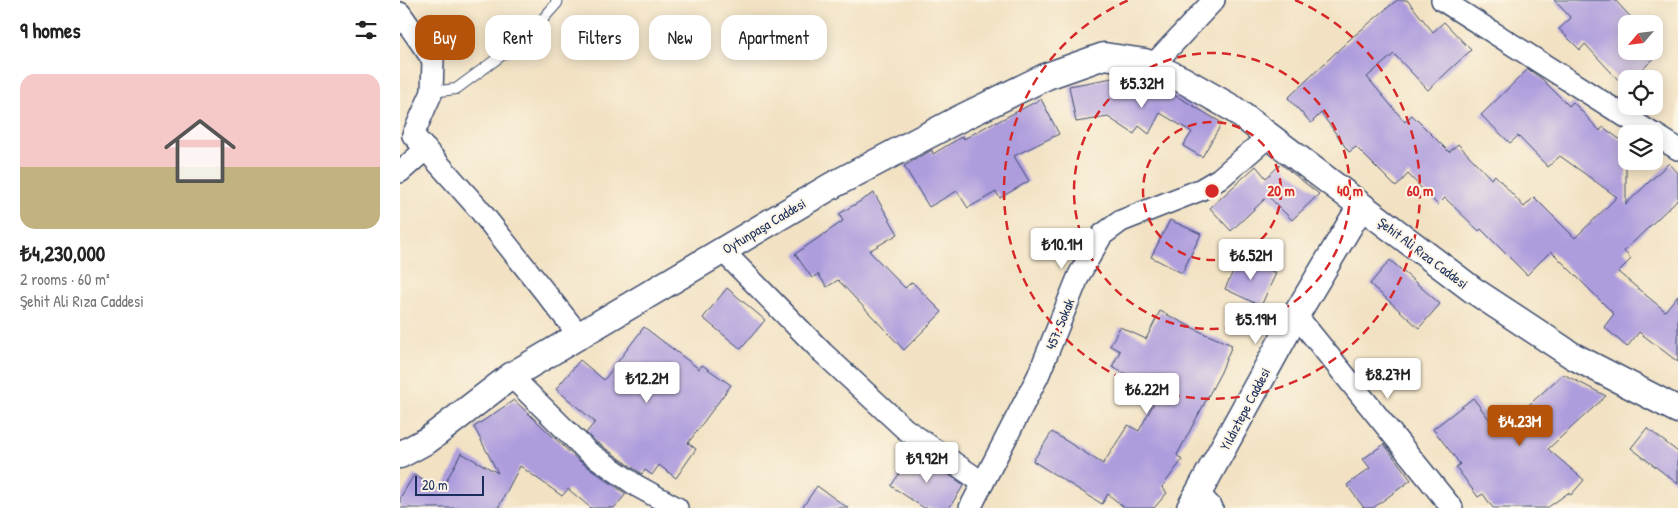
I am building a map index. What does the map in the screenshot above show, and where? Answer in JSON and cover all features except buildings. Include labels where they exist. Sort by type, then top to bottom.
[{"type":"street","points":[[1153,65],[1214,0]]},
{"type":"street","points":[[1442,0],[1639,125]]},
{"type":"street","points":[[400,13],[433,60],[432,92],[400,172]]},
{"type":"street","name":"Oytunpaşa Caddesi","points":[[400,455],[428,440],[511,376],[833,185],[957,120],[1047,76],[1104,56],[1146,62],[1153,65]]},
{"type":"street","name":"Şehit Ali Rıza Caddesi","points":[[1153,65],[1232,108],[1473,290],[1573,356],[1678,410]]},
{"type":"street","name":"457. Sokak","points":[[970,508],[1038,376],[1079,275],[1102,235],[1121,221],[1200,190],[1219,179],[1269,136]]},
{"type":"street","points":[[413,140],[478,208],[579,336]]},
{"type":"street","points":[[1663,140],[1678,149]]},
{"type":"street","name":"Yıldıztepe Caddesi","points":[[1200,503],[1296,315],[1360,206]]},
{"type":"street","points":[[723,251],[822,353],[905,429],[983,483]]},
{"type":"street","points":[[1296,315],[1452,508]]},
{"type":"street","points":[[511,376],[587,451],[637,486],[678,508]]},
{"type":"lane","points":[[432,92],[456,89],[528,36],[557,3],[556,0]]}]
